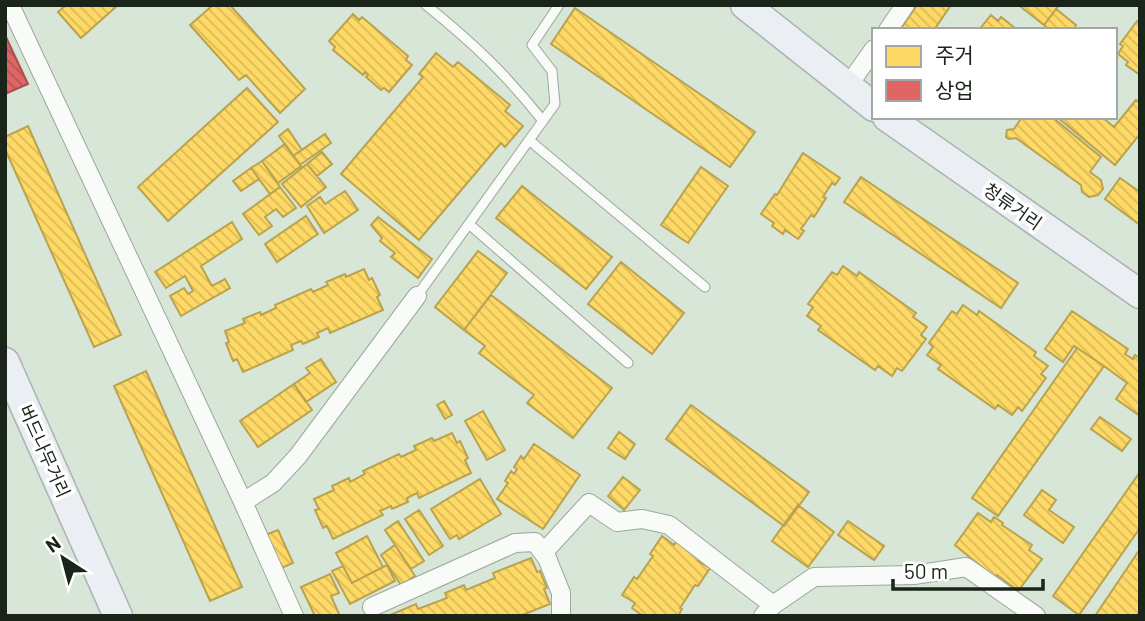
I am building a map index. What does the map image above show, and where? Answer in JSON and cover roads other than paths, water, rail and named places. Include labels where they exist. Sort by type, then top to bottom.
[{"type":"main road","points":[[745,5],[872,106]]},
{"type":"main road","name":"청류거리","points":[[890,119],[1140,294]]},
{"type":"main road","name":"버드나무거리","points":[[5,362],[118,616]]},
{"type":"street","points":[[10,5],[294,616]]},
{"type":"street","points":[[889,28],[905,5]]},
{"type":"street","points":[[847,87],[872,52]]},
{"type":"street","points":[[243,502],[273,483],[298,456],[417,296]]},
{"type":"street","points":[[543,553],[589,503],[617,522],[642,519],[669,525],[768,610],[814,578],[914,575],[966,568],[1036,616]]},
{"type":"street","points":[[372,607],[515,543],[535,542],[543,553],[561,593],[561,616]]},
{"type":"lane","points":[[426,5],[475,45],[513,83],[543,121]]},
{"type":"lane","points":[[417,296],[555,104],[552,71],[532,45],[559,5]]},
{"type":"lane","points":[[529,140],[705,287]]},
{"type":"lane","points":[[469,224],[628,363]]}]
